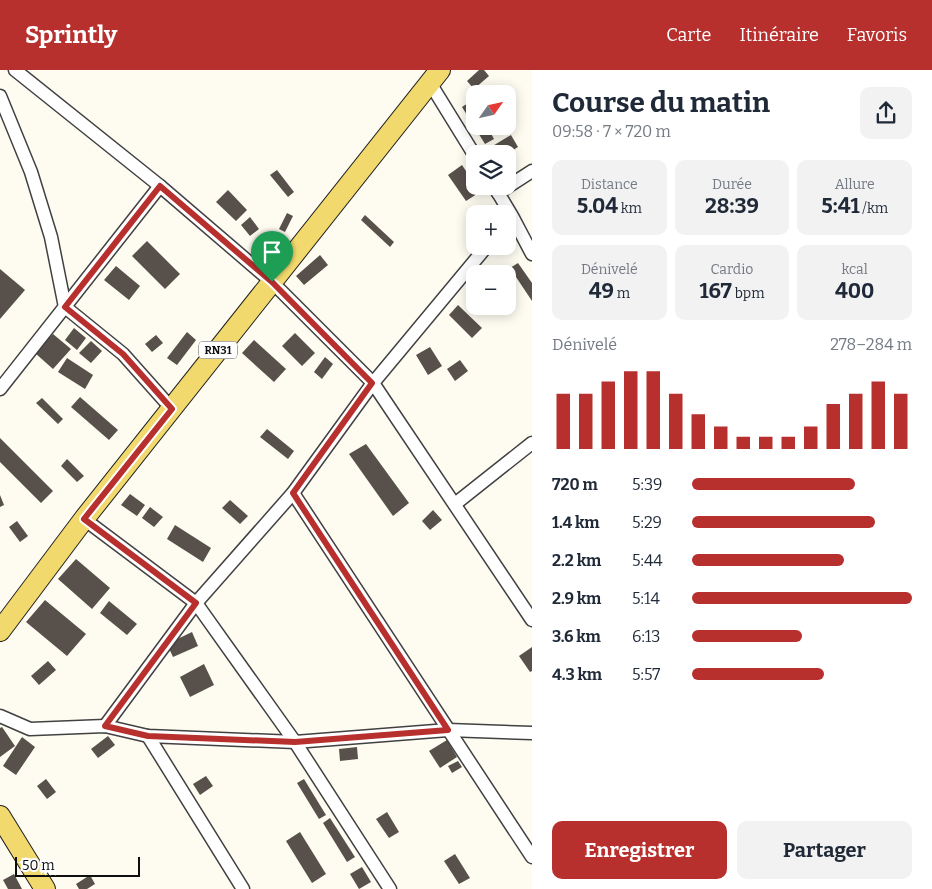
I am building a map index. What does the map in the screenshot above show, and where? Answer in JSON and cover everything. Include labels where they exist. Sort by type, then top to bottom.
[{"type":"main road","name":"RN31","points":[[0,631],[84,519],[435,76]]},
{"type":"main road","points":[[0,816],[45,889]]},
{"type":"street","points":[[15,70],[160,186],[272,282],[372,383],[532,620]]},
{"type":"street","points":[[435,76],[470,145]]},
{"type":"street","points":[[0,96],[32,172],[51,237],[65,307],[123,354],[172,409]]},
{"type":"street","points":[[516,179],[532,171]]},
{"type":"street","points":[[0,389],[160,186]]},
{"type":"street","points":[[516,229],[532,254]]},
{"type":"street","points":[[105,726],[196,603],[293,493],[372,383],[479,255]]},
{"type":"street","points":[[455,504],[532,443]]},
{"type":"street","points":[[293,493],[532,857]]},
{"type":"street","points":[[84,519],[196,603],[295,742],[390,889]]},
{"type":"street","points":[[0,716],[30,729],[105,726],[148,736],[295,742],[448,730],[532,734]]},
{"type":"street","points":[[148,736],[243,889]]},
{"type":"building","points":[[479,70],[484,70],[489,76],[479,85],[470,85],[467,81]]},
{"type":"building","points":[[466,104],[466,113],[462,107]]},
{"type":"building","points":[[479,135],[492,135],[494,139],[485,144]]},
{"type":"building","points":[[511,135],[518,147],[516,148],[516,145],[494,145]]},
{"type":"building","points":[[462,165],[466,171],[466,195],[475,195],[466,201],[448,175]]},
{"type":"building","points":[[277,170],[294,192],[288,197],[270,175]]},
{"type":"building","points":[[228,190],[247,210],[236,221],[216,202]]},
{"type":"building","points":[[287,213],[293,216],[285,232],[279,229]]},
{"type":"building","points":[[365,215],[394,242],[390,247],[361,220]]},
{"type":"building","points":[[250,217],[259,229],[250,236],[241,225]]},
{"type":"building","points":[[147,241],[180,274],[165,289],[132,256]]},
{"type":"building","points":[[320,255],[328,265],[304,285],[296,276]]},
{"type":"building","points":[[518,263],[532,283],[532,301],[516,277],[515,265]]},
{"type":"building","points":[[116,266],[140,286],[129,300],[104,280]]},
{"type":"building","points":[[0,269],[25,290],[0,319]]},
{"type":"building","points":[[458,305],[466,315],[468,315],[482,328],[472,338],[449,315]]},
{"type":"building","points":[[74,328],[86,338],[77,350],[65,340]]},
{"type":"building","points":[[187,332],[196,340],[177,365],[167,358]]},
{"type":"building","points":[[295,333],[315,353],[302,366],[282,346]]},
{"type":"building","points":[[53,334],[71,349],[53,369],[35,353]]},
{"type":"building","points":[[156,335],[163,343],[152,352],[145,344]]},
{"type":"building","points":[[254,340],[286,369],[274,382],[242,353]]},
{"type":"building","points":[[91,341],[102,351],[91,363],[79,353]]},
{"type":"building","points":[[430,347],[442,366],[428,375],[416,355]]},
{"type":"building","points":[[325,357],[333,364],[322,379],[314,372]]},
{"type":"building","points":[[67,358],[93,375],[85,389],[58,372]]},
{"type":"building","points":[[460,360],[468,371],[455,381],[447,369]]},
{"type":"building","points":[[80,397],[118,430],[109,440],[71,407]]},
{"type":"building","points":[[42,398],[63,419],[58,424],[36,403]]},
{"type":"building","points":[[267,429],[294,451],[288,459],[260,437]]},
{"type":"building","points":[[0,438],[53,491],[41,503],[0,462]]},
{"type":"building","points":[[366,444],[409,503],[393,516],[349,454]]},
{"type":"building","points":[[67,459],[84,476],[77,482],[61,466]]},
{"type":"building","points":[[130,494],[145,505],[137,516],[121,505]]},
{"type":"building","points":[[0,495],[4,505],[0,507]]},
{"type":"building","points":[[230,500],[248,516],[240,524],[222,508]]},
{"type":"building","points":[[150,507],[163,517],[154,527],[142,518]]},
{"type":"building","points":[[433,510],[442,520],[430,530],[422,521]]},
{"type":"building","points":[[17,521],[28,536],[20,542],[9,527]]},
{"type":"building","points":[[175,525],[211,548],[203,562],[167,539]]},
{"type":"building","points":[[76,559],[110,588],[92,609],[58,579]]},
{"type":"building","points":[[45,600],[86,634],[67,656],[26,622]]},
{"type":"building","points":[[109,601],[137,624],[127,635],[100,613]]},
{"type":"building","points":[[192,632],[198,646],[173,657],[167,644]]},
{"type":"building","points":[[532,647],[532,671],[530,672],[519,656]]},
{"type":"building","points":[[48,661],[56,670],[39,685],[31,676]]},
{"type":"building","points":[[204,664],[214,685],[190,697],[180,677]]},
{"type":"building","points":[[2,727],[15,746],[0,757],[0,728]]},
{"type":"building","points":[[108,736],[115,745],[98,758],[91,749]]},
{"type":"building","points":[[22,737],[35,747],[16,775],[3,766]]},
{"type":"building","points":[[447,740],[457,757],[440,768],[429,751]]},
{"type":"building","points":[[357,747],[358,759],[340,761],[339,749]]},
{"type":"building","points":[[458,761],[462,767],[452,773],[448,766]]},
{"type":"building","points":[[206,776],[213,786],[200,795],[193,784]]},
{"type":"building","points":[[46,779],[56,792],[47,799],[37,786]]},
{"type":"building","points":[[304,779],[326,815],[319,819],[297,783]]},
{"type":"building","points":[[387,812],[399,832],[389,838],[376,819]]},
{"type":"building","points":[[330,818],[355,857],[347,862],[323,823]]},
{"type":"building","points":[[300,832],[326,874],[312,883],[286,841]]},
{"type":"building","points":[[455,854],[470,878],[459,884],[444,861]]},
{"type":"building","points":[[362,867],[371,882],[359,889],[350,874]]},
{"type":"building","points":[[14,874],[22,889],[8,889],[3,880]]},
{"type":"building","points":[[90,875],[95,884],[87,889],[79,889],[76,884]]},
{"type":"route","points":[[160,186],[272,282],[372,383],[293,493],[448,730],[295,742],[148,736],[105,726],[196,603],[84,519],[172,409],[123,354],[65,307],[160,186]]}]
